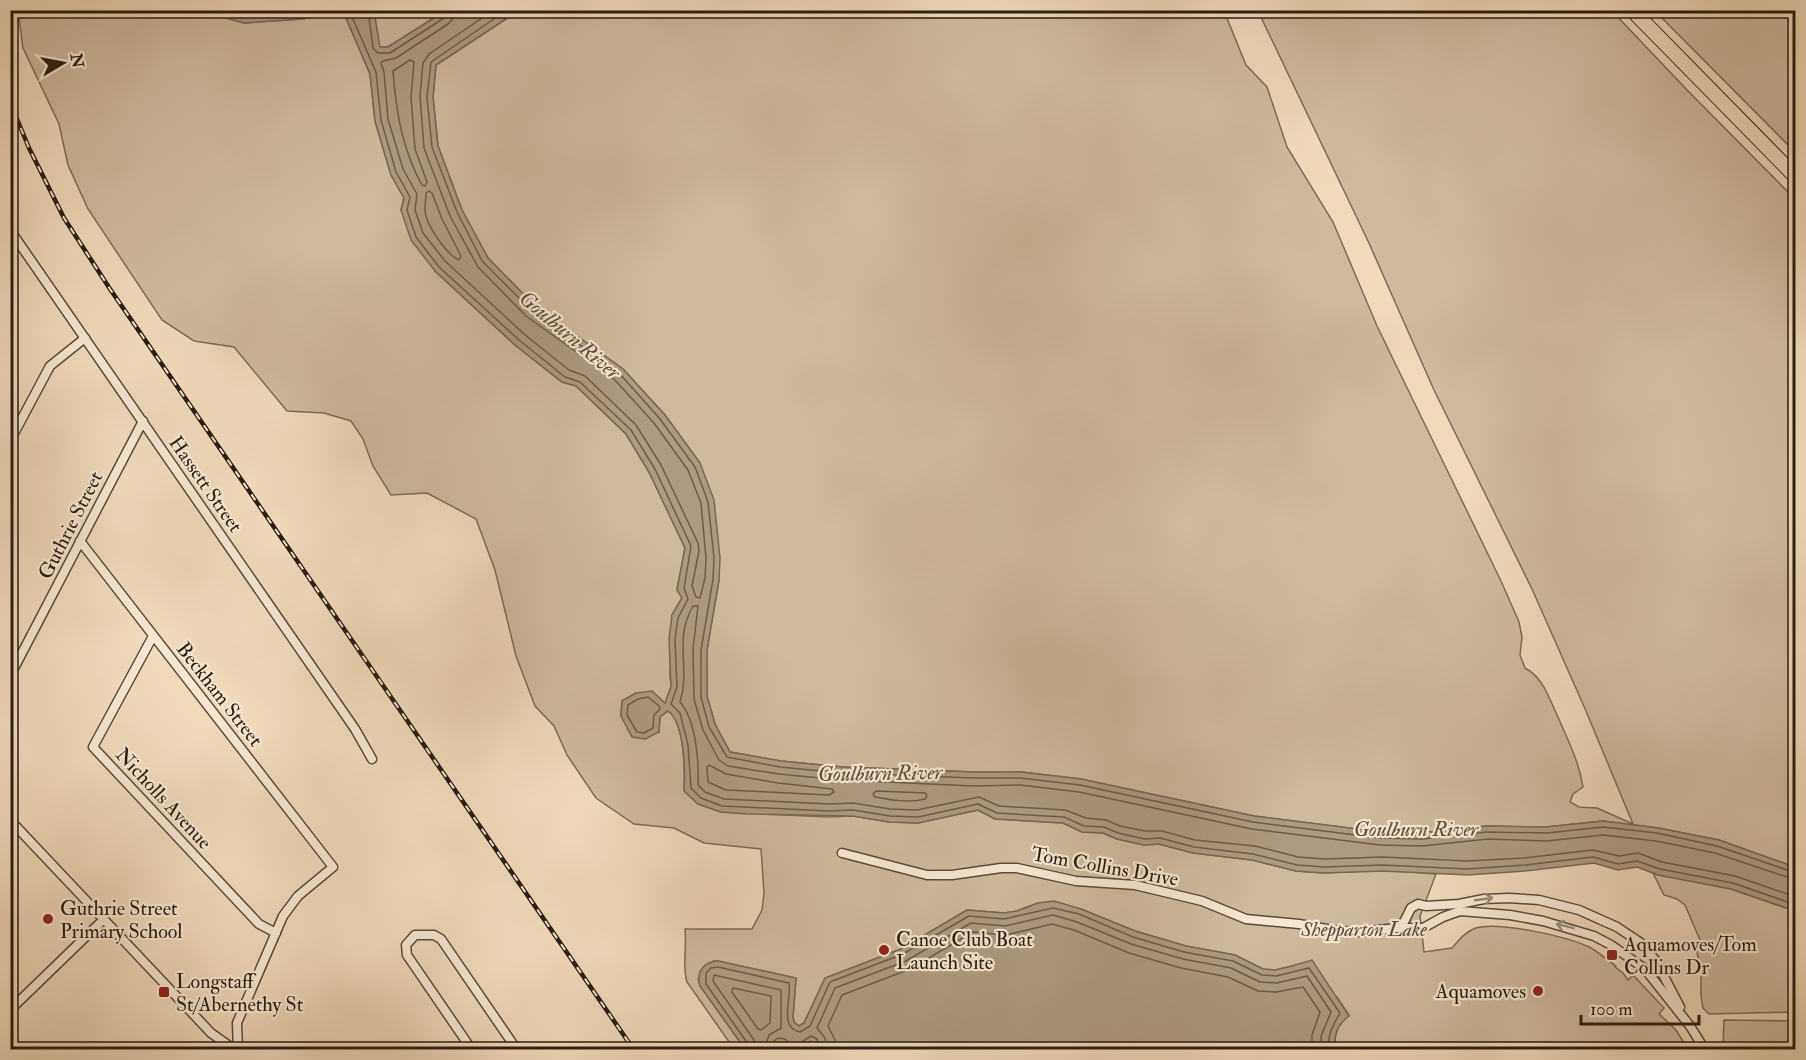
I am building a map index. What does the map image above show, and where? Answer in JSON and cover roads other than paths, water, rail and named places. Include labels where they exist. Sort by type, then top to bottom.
[{"type":"highway","points":[[1632,10],[1649,30],[1796,177]]},
{"type":"street","name":"Hassett Street","points":[[10,230],[355,729],[372,759]]},
{"type":"street","points":[[12,436],[50,366],[85,338]]},
{"type":"street","name":"Guthrie Street","points":[[10,676],[143,421]]},
{"type":"street","name":"Beckham Street","points":[[80,541],[333,867],[298,896],[283,916],[276,933]]},
{"type":"street","name":"Nicholls Avenue","points":[[153,636],[93,747],[259,924],[276,933]]},
{"type":"street","points":[[10,820],[211,1033],[237,1050]]},
{"type":"street","name":"Tom Collins Drive","points":[[842,853],[937,876],[1017,868],[1076,881],[1135,885],[1202,901],[1251,921],[1299,924],[1346,932],[1416,928]]},
{"type":"street","points":[[1396,928],[1404,922],[1414,906],[1458,904],[1494,898],[1529,899],[1571,908],[1598,918],[1629,934],[1652,955],[1705,1050]]},
{"type":"street","points":[[1426,906],[1431,912],[1430,924]]},
{"type":"street","points":[[1408,916],[1410,923],[1416,928],[1423,928],[1455,912],[1476,911],[1543,921],[1594,936],[1645,969],[1690,1026]]},
{"type":"street","points":[[10,1010],[103,920]]},
{"type":"street","points":[[237,1050],[237,1023],[276,933]]},
{"type":"street","points":[[472,1050],[406,955],[406,945],[415,935],[434,935],[441,939],[517,1050]]},
{"type":"water","points":[[202,11],[343,11],[302,19],[244,23]]},
{"type":"water","name":"Goulburn River","points":[[343,11],[374,11],[380,47],[388,47],[445,11],[518,11],[436,65],[433,97],[438,146],[462,210],[488,258],[534,305],[623,369],[665,415],[700,463],[714,500],[720,558],[719,580],[707,650],[707,696],[715,724],[730,752],[781,761],[842,767],[1021,772],[1081,779],[1254,816],[1381,832],[1422,833],[1487,826],[1546,827],[1603,821],[1658,828],[1719,840],[1795,867],[1795,911],[1731,889],[1658,875],[1637,867],[1618,870],[1594,863],[1468,875],[1383,871],[1324,873],[1296,871],[1252,860],[1193,853],[1159,844],[1144,845],[1117,839],[1103,833],[1082,832],[1063,823],[995,819],[978,810],[918,823],[889,822],[853,816],[721,812],[698,804],[684,791],[683,748],[674,717],[668,711],[660,717],[659,732],[645,739],[632,737],[621,716],[622,701],[636,693],[652,691],[665,703],[671,687],[669,639],[672,615],[682,598],[677,590],[685,548],[649,472],[626,434],[576,386],[562,382],[515,345],[435,271],[411,240],[401,210],[404,198],[391,175],[375,121],[370,74]]},
{"type":"water","points":[[1054,901],[1081,909],[1135,931],[1186,946],[1235,955],[1263,969],[1275,970],[1312,960],[1349,1016],[1337,1030],[1335,1049],[814,1050],[811,1041],[803,1047],[787,1049],[780,1043],[776,1049],[745,1049],[700,986],[699,976],[702,969],[708,963],[718,961],[796,978],[793,1017],[794,1022],[799,1026],[804,1023],[825,978],[901,949],[967,910],[1004,913]]},
{"type":"railway","points":[[10,102],[29,148],[64,218],[110,289],[634,1050]]},
{"type":"place","name":"Guthrie Street Primary School","points":[[48,919]]},
{"type":"place","name":"Canoe Club Boat Launch Site","points":[[884,950]]},
{"type":"place","name":"Aquamoves/Tom Collins Dr","points":[[1612,955]]},
{"type":"place","name":"Aquamoves","points":[[1538,991]]},
{"type":"place","name":"Longstaff St/Abernethy St","points":[[164,992]]},
{"type":"park label","name":"Shepparton Lake","points":[[1364,929]]}]
